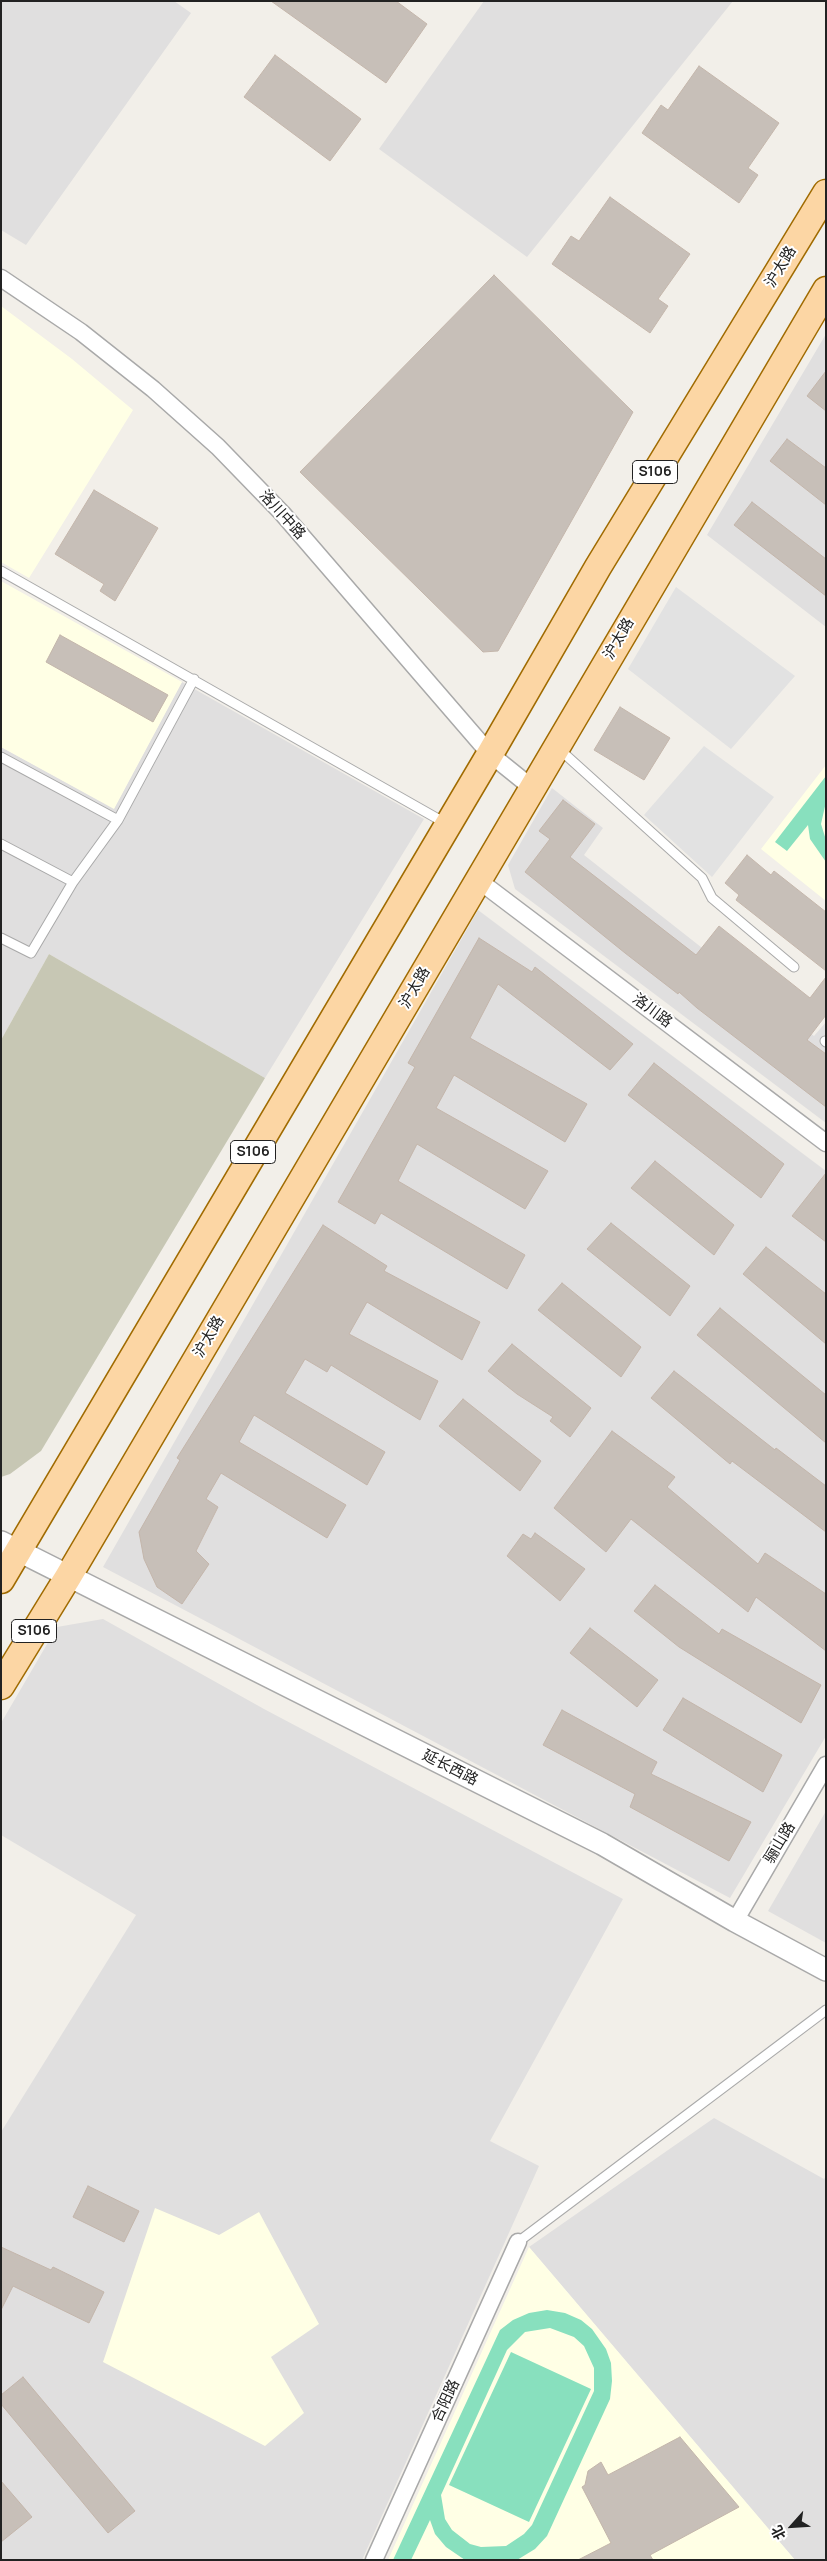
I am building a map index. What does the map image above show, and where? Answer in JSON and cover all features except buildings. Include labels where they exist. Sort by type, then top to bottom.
[{"type":"main road","name":"沪太路","points":[[1,1580],[10,1546],[490,754],[598,567],[826,193]]},
{"type":"main road","name":"沪太路","points":[[1,1686],[68,1577],[531,787],[826,290]]},
{"type":"street","name":"洛川中路","points":[[1,278],[81,332],[153,388],[218,447],[282,513],[490,754],[531,787]]},
{"type":"street","name":"洛川路","points":[[478,880],[824,1138]]},
{"type":"street","name":"延长西路","points":[[10,1546],[68,1577],[602,1844],[735,1921],[826,1970]]},
{"type":"street","name":"骊山路","points":[[735,1921],[826,1765]]},
{"type":"street","name":"合阳路","points":[[374,2560],[518,2242]]},
{"type":"lane","points":[[1,571],[447,824]]},
{"type":"lane","points":[[1,938],[31,953],[73,882],[118,820],[194,679]]},
{"type":"lane","points":[[556,746],[702,878],[712,898],[794,967]]},
{"type":"lane","points":[[1,757],[118,820]]},
{"type":"lane","points":[[1,844],[73,882]]},
{"type":"lane","points":[[518,2242],[826,2010]]},
{"type":"shaded area","points":[[1,1],[174,1],[191,13],[26,245],[1,230]]},
{"type":"shaded area","points":[[484,1],[733,1],[527,257],[379,149]]},
{"type":"shaded area","points":[[1,306],[72,359],[133,410],[29,578],[1,562]]},
{"type":"shaded area","points":[[826,334],[826,627],[707,535]]},
{"type":"shaded area","points":[[1,581],[182,682],[114,809],[1,747]]},
{"type":"shaded area","points":[[676,587],[795,676],[731,749],[628,669]]},
{"type":"shaded area","points":[[182,682],[424,819],[265,1078],[49,954],[1,1040],[1,747],[114,808]]},
{"type":"shaded area","points":[[704,746],[774,797],[712,877],[644,815]]},
{"type":"shaded area","points":[[826,765],[826,901],[761,849]]},
{"type":"shaded area","points":[[552,788],[603,828],[584,855],[814,1036],[826,1022],[826,1123],[515,889],[508,865]]},
{"type":"shaded area","points":[[478,910],[826,1171],[826,1736],[730,1898],[103,1567]]},
{"type":"shaded area","points":[[49,954],[265,1078],[41,1451],[10,1474],[1,1477],[1,1040]]},
{"type":"shaded area","points":[[103,1619],[264,1709],[623,1899],[490,2141],[539,2166],[362,2560],[1,2560],[1,2132],[136,1915],[1,1835],[1,1723],[57,1627]]},
{"type":"shaded area","points":[[826,1811],[826,1943],[768,1911]]},
{"type":"shaded area","points":[[714,2118],[824,2179],[826,2176],[826,2560],[795,2560],[529,2247]]},
{"type":"shaded area","points":[[155,2208],[219,2235],[259,2212],[319,2324],[271,2357],[304,2413],[265,2446],[103,2362]]},
{"type":"shaded area","points":[[529,2247],[795,2560],[388,2560]]},
{"type":"green space","points":[[826,776],[826,802],[821,824],[826,840],[826,862],[810,839],[808,825],[787,851],[775,842]]},
{"type":"green space","points":[[547,2310],[565,2313],[581,2320],[592,2329],[606,2349],[611,2363],[610,2399],[547,2536],[535,2549],[517,2560],[465,2560],[446,2547],[435,2534],[430,2520],[411,2560],[393,2560],[500,2330],[513,2320],[529,2313]],"holes":[[[550,2328],[574,2337],[584,2346],[594,2368],[594,2391],[532,2525],[524,2534],[506,2546],[481,2547],[470,2544],[452,2530],[445,2519],[441,2495],[507,2350],[525,2332]]]},
{"type":"green space","points":[[511,2352],[591,2389],[529,2522],[449,2485]]}]
